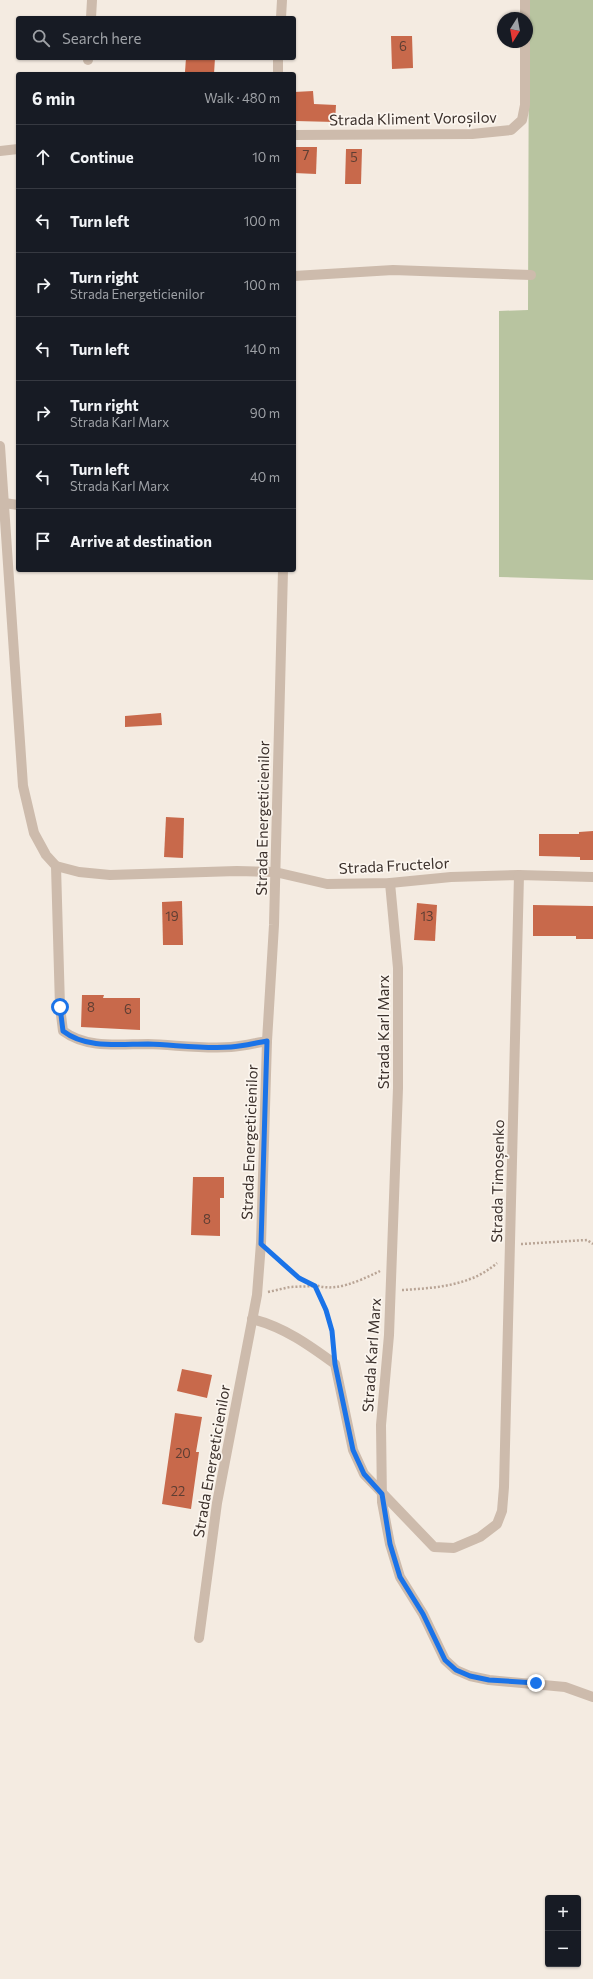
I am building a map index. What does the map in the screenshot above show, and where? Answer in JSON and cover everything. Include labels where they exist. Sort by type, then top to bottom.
[{"type":"street","points":[[91,16],[92,0]]},
{"type":"street","points":[[281,16],[282,0]]},
{"type":"street","points":[[525,0],[525,12]]},
{"type":"street","name":"Strada Kliment Voroșilov","points":[[296,135],[472,134],[511,130],[522,120],[525,105],[525,48]]},
{"type":"street","points":[[278,60],[278,72]]},
{"type":"street","points":[[0,151],[16,149]]},
{"type":"street","points":[[296,276],[394,270],[531,275]]},
{"type":"street","points":[[0,446],[23,786],[34,833],[46,855],[56,866],[60,1007],[63,1031],[71,1037],[82,1041],[121,1046],[148,1044],[231,1047],[267,1041]]},
{"type":"street","points":[[4,503],[16,505]]},
{"type":"street","name":"Strada Energeticienilor","points":[[199,1638],[217,1503],[257,1295],[261,1244],[267,1041],[274,925],[282,572]]},
{"type":"street","name":"Strada Fructelor","points":[[56,866],[79,872],[110,875],[237,871],[275,872],[327,884],[390,883],[451,877],[519,875],[593,877]]},
{"type":"street","name":"Strada Timoșenko","points":[[335,1364],[353,1450],[364,1474],[434,1547],[454,1548],[480,1537],[497,1524],[502,1511],[504,1487],[519,875]]},
{"type":"street","name":"Strada Karl Marx","points":[[390,883],[398,968],[398,1088],[390,1335],[381,1425],[382,1494],[390,1544],[400,1577],[423,1614],[445,1660],[456,1670],[470,1676],[489,1680],[565,1687],[593,1698]]},
{"type":"street","points":[[252,1319],[272,1324],[302,1340],[335,1364]]},
{"type":"path","points":[[392,1290],[441,1287],[464,1281],[491,1269],[522,1243],[587,1240],[593,1244]]},
{"type":"path","points":[[261,1244],[299,1278],[315,1286],[326,1310],[332,1331],[335,1364]]},
{"type":"path","points":[[257,1295],[277,1289],[315,1286],[334,1289],[355,1283],[381,1271],[393,1255]]},
{"type":"green space","points":[[529,0],[593,0],[593,580],[499,577],[499,311],[528,310],[529,48],[533,48],[533,12],[529,12]]},
{"type":"building","points":[[391,36],[412,36],[413,68],[392,69]]},
{"type":"building","points":[[186,60],[215,60],[214,72],[185,72]]},
{"type":"building","points":[[313,91],[314,104],[336,105],[335,122],[296,121],[296,92]]},
{"type":"building","points":[[296,147],[317,147],[316,174],[296,173]]},
{"type":"building","points":[[346,149],[362,149],[361,184],[345,184]]},
{"type":"building","points":[[161,713],[162,725],[125,727],[125,716]]},
{"type":"building","points":[[166,817],[184,818],[183,858],[164,857]]},
{"type":"building","points":[[593,831],[593,860],[580,860],[580,857],[539,856],[539,834],[579,834],[579,832]]},
{"type":"building","points":[[182,901],[183,945],[163,945],[162,902]]},
{"type":"building","points":[[417,903],[437,905],[435,941],[414,940]]},
{"type":"building","points":[[533,905],[593,906],[593,939],[576,939],[576,936],[533,936]]},
{"type":"building","points":[[82,995],[104,995],[103,998],[140,998],[140,1030],[81,1027]]},
{"type":"building","points":[[193,1177],[224,1177],[224,1198],[220,1198],[220,1236],[191,1235]]},
{"type":"building","points":[[182,1369],[212,1375],[207,1398],[177,1391]]},
{"type":"building","points":[[175,1413],[202,1417],[196,1452],[199,1452],[191,1509],[162,1504]]},
{"type":"route","points":[[60,1007],[63,1031],[71,1037],[82,1041],[121,1046],[148,1044],[231,1047],[267,1041],[261,1244],[299,1278],[315,1286],[326,1310],[332,1331],[335,1364],[353,1450],[364,1474],[382,1494],[382,1502],[390,1544],[400,1577],[423,1614],[445,1660],[456,1670],[470,1676],[489,1680],[536,1683]]}]
